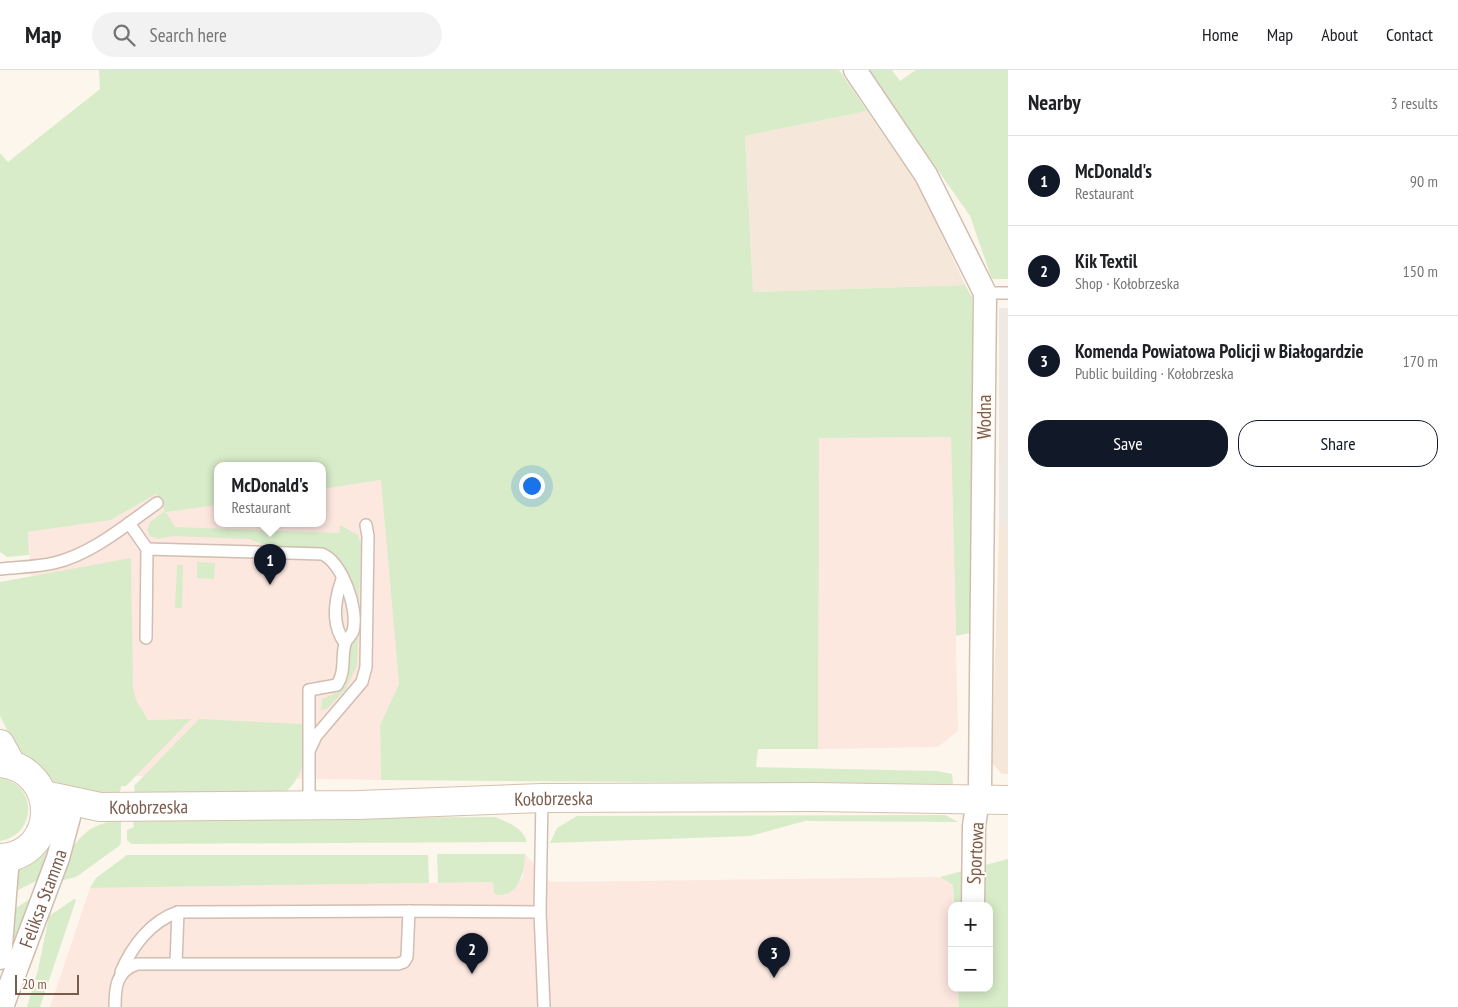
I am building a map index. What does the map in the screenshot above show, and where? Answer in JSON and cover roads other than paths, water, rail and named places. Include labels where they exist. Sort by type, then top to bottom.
[{"type":"main road","points":[[4,757],[25,770],[36,781],[44,794],[46,808],[57,820],[39,835],[31,845],[4,857]]},
{"type":"main road","name":"Kołobrzeska","points":[[44,794],[100,807],[309,805],[542,798],[814,797],[1008,800]]},
{"type":"main road","name":"Kołobrzeska","points":[[57,820],[100,807]]},
{"type":"street","name":"Wodna","points":[[855,70],[926,175],[985,293],[980,800]]},
{"type":"street","name":"Sportowa","points":[[973,902],[974,826],[980,800]]},
{"type":"street","name":"Feliksa Stamma","points":[[2,1007],[58,858],[57,820]]},
{"type":"street","name":"Feliksa Stamma","points":[[0,958],[4,857]]},
{"type":"lane","points":[[985,293],[1008,293]]},
{"type":"lane","points":[[0,569],[54,563],[69,558],[97,544],[158,503]]},
{"type":"lane","points":[[129,523],[147,549],[146,638]]},
{"type":"lane","points":[[309,751],[316,736],[362,682],[366,666],[368,536],[366,525]]},
{"type":"lane","points":[[147,549],[322,554],[330,557],[336,564],[342,579],[352,594],[353,630],[345,643],[343,669],[337,684],[309,690],[309,805]]},
{"type":"lane","points":[[342,579],[336,595],[337,632],[345,643]]},
{"type":"lane","points":[[542,798],[540,912],[544,1007]]},
{"type":"lane","points":[[118,978],[126,969],[137,964],[398,964],[404,962],[408,957],[409,911]]},
{"type":"lane","points":[[115,1007],[118,978],[125,962],[146,932],[178,912],[540,912]]},
{"type":"lane","points":[[176,963],[178,912]]},
{"type":"place","name":"McDonald's","points":[[270,585]]},
{"type":"place","name":"Kik Textil","points":[[472,974]]},
{"type":"place","name":"Komenda Powiatowa Policji w Białogardzie","points":[[774,978]]}]
